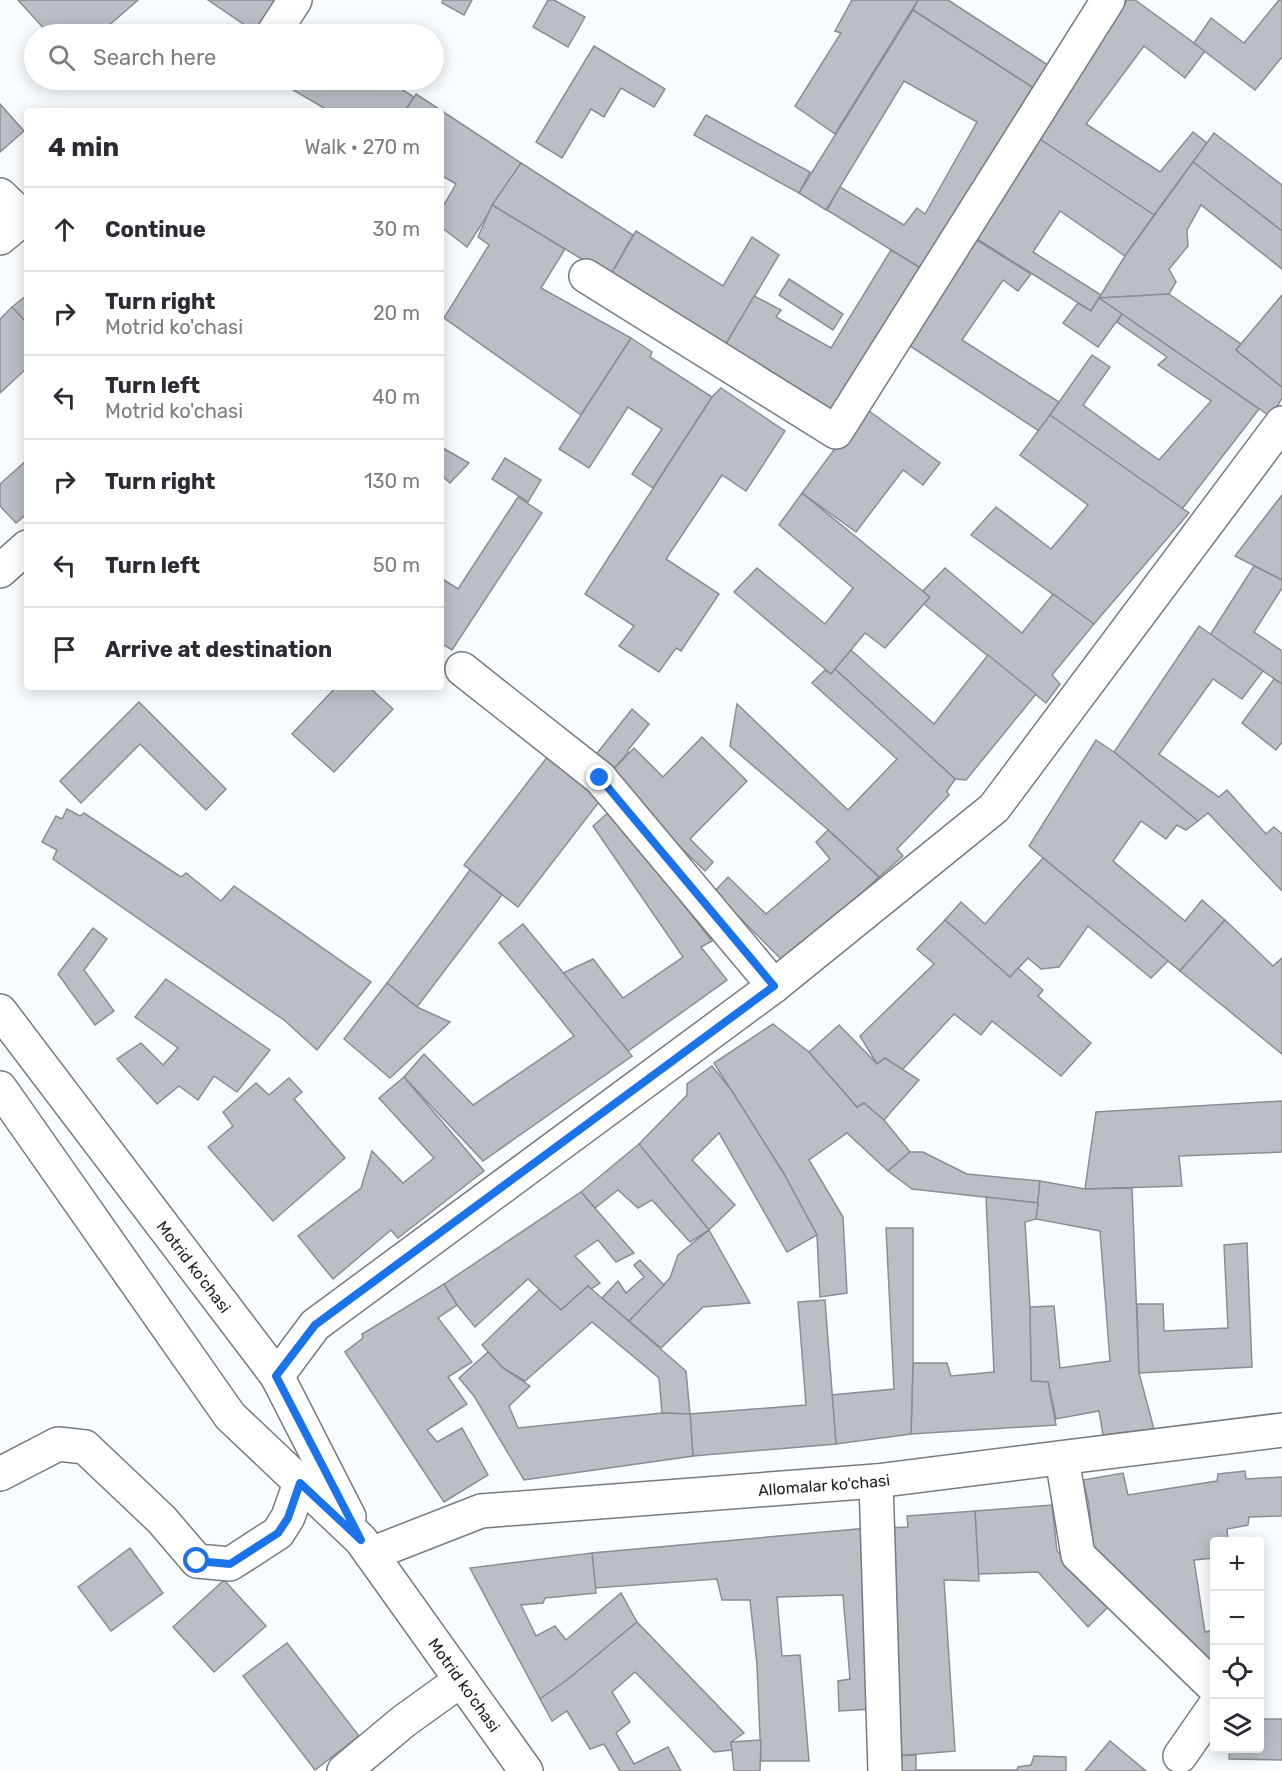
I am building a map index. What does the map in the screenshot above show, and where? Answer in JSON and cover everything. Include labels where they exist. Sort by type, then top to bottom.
[{"type":"street","points":[[279,24],[295,0]]},
{"type":"street","points":[[586,276],[836,432],[1108,0]]},
{"type":"street","points":[[0,195],[24,218],[0,238]]},
{"type":"street","points":[[276,1376],[315,1325],[774,986],[994,808],[1282,423]]},
{"type":"street","points":[[0,571],[24,550]]},
{"type":"street","points":[[462,669],[600,778],[774,986]]},
{"type":"street","name":"Motrid ko'chasi","points":[[0,1011],[276,1376],[366,1547],[526,1771]]},
{"type":"street","name":"Motrid ko'chasi","points":[[0,1088],[230,1416],[366,1547]]},
{"type":"street","name":"Allomalar ko'chasi","points":[[366,1547],[481,1511],[876,1481],[1282,1430]]},
{"type":"street","points":[[0,1474],[58,1444],[85,1447],[162,1520],[197,1561],[230,1564],[278,1533],[288,1518],[300,1483]]},
{"type":"street","points":[[1062,1458],[1078,1556],[1210,1682]]},
{"type":"street","points":[[876,1481],[885,1771]]},
{"type":"street","points":[[344,1771],[404,1721],[462,1680]]},
{"type":"street","points":[[1180,1756],[1210,1714]]},
{"type":"building","points":[[18,0],[138,0],[110,24],[40,24]]},
{"type":"building","points":[[208,0],[288,0],[267,24],[243,24]]},
{"type":"building","points":[[443,0],[472,0],[464,15],[442,3]]},
{"type":"building","points":[[548,0],[554,0],[585,17],[568,47],[533,27]]},
{"type":"building","points":[[852,0],[918,0],[835,134],[795,106],[841,33],[835,31]]},
{"type":"building","points":[[918,0],[948,0],[1048,65],[1035,89],[913,10]]},
{"type":"building","points":[[1127,0],[1135,0],[1205,51],[1185,78],[1144,46],[1086,124],[1160,172],[1193,132],[1207,143],[1154,215],[1035,136]]},
{"type":"building","points":[[1279,0],[1282,0],[1282,57],[1255,90],[1194,43],[1211,18],[1244,43]]},
{"type":"building","points":[[913,10],[1035,89],[922,269],[827,210],[840,187],[904,225],[917,208],[925,214],[977,122],[904,81],[826,210],[799,193]]},
{"type":"building","points":[[594,46],[665,89],[654,107],[621,88],[604,117],[591,109],[562,158],[536,142]]},
{"type":"building","points":[[293,90],[403,90],[414,97],[407,108],[324,108]]},
{"type":"building","points":[[416,94],[437,108],[407,108]]},
{"type":"building","points":[[0,104],[24,131],[0,152]]},
{"type":"building","points":[[444,112],[521,163],[467,247],[444,229],[444,205],[456,184],[444,177]]},
{"type":"building","points":[[706,115],[810,172],[799,193],[694,135]]},
{"type":"building","points":[[1214,133],[1282,185],[1282,231],[1193,162]]},
{"type":"building","points":[[1035,136],[1154,215],[1125,256],[1060,211],[1033,252],[1101,295],[1091,311],[971,235]]},
{"type":"building","points":[[1193,162],[1282,231],[1282,269],[1201,205],[1187,230],[1188,246],[1169,269],[1176,282],[1169,294],[1099,298],[1125,256]]},
{"type":"building","points":[[521,163],[633,235],[610,276],[492,205]]},
{"type":"building","points":[[492,205],[565,249],[541,288],[631,338],[581,415],[444,318],[489,245],[478,237]]},
{"type":"building","points":[[636,231],[723,286],[752,237],[779,255],[726,344],[610,276]]},
{"type":"building","points":[[975,239],[1031,274],[1018,291],[1003,280],[962,340],[1059,402],[1039,431],[901,340]]},
{"type":"building","points":[[891,250],[922,269],[837,415],[726,344],[754,296],[781,310],[776,317],[831,348]]},
{"type":"building","points":[[789,279],[843,314],[833,330],[779,295]]},
{"type":"building","points":[[1169,294],[1241,344],[1236,350],[1282,387],[1282,398],[1271,417],[1099,298]]},
{"type":"building","points":[[1282,295],[1282,387],[1236,350]]},
{"type":"building","points":[[24,297],[24,320],[12,307]]},
{"type":"building","points":[[1099,298],[1122,314],[1098,347],[1063,323],[1078,303],[1091,311]]},
{"type":"building","points":[[12,307],[24,320],[24,371],[0,393],[0,319]]},
{"type":"building","points":[[1122,314],[1259,409],[1182,509],[1050,415],[1092,355],[1110,367],[1083,405],[1159,460],[1211,401],[1158,365],[1167,357],[1117,322]]},
{"type":"building","points":[[631,338],[652,352],[650,357],[712,397],[653,488],[632,474],[662,429],[628,407],[589,468],[559,449]]},
{"type":"building","points":[[721,388],[785,431],[746,491],[722,475],[666,559],[719,594],[681,651],[676,648],[659,672],[619,646],[634,626],[585,594],[712,397]]},
{"type":"building","points":[[865,408],[940,463],[923,485],[903,470],[856,532],[802,493]]},
{"type":"building","points":[[1050,415],[1189,513],[1094,624],[971,535],[996,507],[1051,549],[1088,505],[1020,455]]},
{"type":"building","points":[[444,449],[469,463],[450,483],[444,478]]},
{"type":"building","points":[[505,458],[541,480],[528,502],[492,479]]},
{"type":"building","points":[[24,463],[24,516],[16,523],[0,506],[0,484]]},
{"type":"building","points":[[802,493],[930,597],[885,648],[865,633],[831,674],[734,592],[757,568],[825,624],[853,588],[779,525]]},
{"type":"building","points":[[1282,495],[1282,580],[1235,556]]},
{"type":"building","points":[[518,497],[542,513],[452,650],[444,645],[444,580],[458,589]]},
{"type":"building","points":[[1254,566],[1282,580],[1282,588],[1254,632],[1282,651],[1282,684],[1210,635]]},
{"type":"building","points":[[945,568],[1022,633],[1053,594],[1094,624],[1052,675],[1060,684],[1046,703],[924,604],[930,597],[923,591]]},
{"type":"building","points":[[1199,626],[1263,671],[1242,699],[1213,679],[1159,754],[1219,797],[1227,790],[1266,834],[1274,827],[1282,834],[1282,891],[1208,813],[1198,821],[1114,752]]},
{"type":"building","points":[[851,650],[934,724],[988,655],[1036,694],[966,780],[955,779],[835,669]]},
{"type":"building","points":[[835,669],[955,779],[947,791],[949,795],[897,849],[903,856],[879,877],[833,834],[730,746],[737,704],[848,810],[897,759],[812,683],[825,670],[831,674]]},
{"type":"building","points":[[1274,679],[1282,684],[1282,742],[1276,750],[1242,723]]},
{"type":"building","points":[[333,690],[372,690],[393,709],[334,772],[292,734]]},
{"type":"building","points":[[139,702],[226,789],[206,810],[140,744],[81,803],[60,781]]},
{"type":"building","points":[[632,709],[649,724],[628,753],[607,776],[591,761]]},
{"type":"building","points":[[702,737],[747,781],[690,839],[713,862],[705,871],[607,776],[634,748],[663,777]]},
{"type":"building","points":[[1096,740],[1198,821],[1186,830],[1177,825],[1166,839],[1141,821],[1113,861],[1185,921],[1202,900],[1225,920],[1180,971],[1029,846]]},
{"type":"building","points":[[548,756],[602,798],[518,907],[464,865]]},
{"type":"building","points":[[67,809],[80,816],[84,813],[181,877],[186,873],[221,901],[234,886],[371,982],[317,1050],[284,1020],[53,859],[57,850],[42,842],[56,816],[62,819]]},
{"type":"building","points":[[610,811],[712,941],[701,947],[727,980],[628,1051],[563,973],[593,959],[623,998],[683,957],[593,826]]},
{"type":"building","points":[[828,830],[879,877],[785,963],[714,892],[728,877],[766,914],[830,859],[816,842]]},
{"type":"building","points":[[1043,858],[1168,961],[1151,978],[1088,926],[1059,967],[1041,969],[1028,958],[1010,977],[945,920],[961,902],[985,924]]},
{"type":"building","points":[[470,870],[502,895],[417,1007],[387,983]]},
{"type":"building","points":[[945,920],[1010,977],[1018,968],[1043,990],[1038,996],[1091,1043],[1061,1076],[992,1021],[981,1035],[954,1014],[902,1070],[885,1058],[877,1064],[860,1036],[934,964],[917,949]]},
{"type":"building","points":[[1225,920],[1273,966],[1282,958],[1282,1054],[1180,971]]},
{"type":"building","points":[[523,924],[632,1056],[483,1161],[404,1077],[424,1054],[473,1105],[574,1036],[499,943]]},
{"type":"building","points":[[93,928],[107,939],[84,970],[114,1011],[95,1025],[58,974]]},
{"type":"building","points":[[166,979],[270,1050],[237,1092],[214,1076],[198,1100],[179,1086],[157,1104],[117,1059],[141,1043],[163,1065],[178,1048],[135,1017]]},
{"type":"building","points":[[387,983],[417,1007],[450,1022],[390,1078],[344,1039]]},
{"type":"building","points":[[773,1024],[809,1052],[857,1107],[864,1103],[884,1120],[910,1152],[888,1171],[847,1133],[809,1160],[843,1217],[847,1293],[820,1297],[817,1235],[784,1174],[714,1063]]},
{"type":"building","points":[[839,1025],[877,1064],[885,1058],[919,1080],[884,1120],[864,1103],[857,1107],[809,1052]]},
{"type":"building","points":[[712,1066],[732,1091],[784,1174],[817,1235],[787,1252],[719,1133],[692,1160],[735,1205],[709,1230],[639,1144],[687,1095],[687,1084]]},
{"type":"building","points":[[404,1077],[484,1171],[398,1238],[391,1230],[333,1279],[298,1236],[361,1188],[372,1151],[403,1183],[434,1158],[379,1098]]},
{"type":"building","points":[[289,1078],[302,1092],[294,1099],[345,1158],[273,1221],[208,1147],[233,1126],[223,1112],[256,1083],[269,1095]]},
{"type":"building","points":[[1282,1101],[1282,1152],[1179,1156],[1182,1186],[1085,1189],[1096,1112]]},
{"type":"building","points":[[639,1144],[709,1230],[690,1242],[652,1200],[638,1208],[618,1190],[595,1208],[581,1192]]},
{"type":"building","points":[[910,1152],[923,1152],[967,1174],[1040,1181],[1038,1203],[912,1189],[888,1171]]},
{"type":"building","points":[[1040,1181],[1085,1189],[1132,1188],[1139,1373],[1154,1429],[1103,1435],[1099,1411],[1056,1419],[1048,1382],[1031,1381],[1030,1307],[1054,1306],[1060,1368],[1110,1361],[1100,1231],[1036,1219]]},
{"type":"building","points":[[581,1192],[634,1253],[616,1262],[598,1240],[575,1256],[600,1283],[591,1289],[588,1286],[561,1310],[528,1279],[475,1327],[444,1284]]},
{"type":"building","points":[[986,1197],[1038,1203],[1036,1219],[1025,1222],[1031,1381],[1048,1382],[1056,1425],[911,1434],[913,1363],[947,1363],[951,1376],[994,1372]]},
{"type":"building","points":[[886,1228],[913,1228],[911,1434],[836,1444],[832,1395],[894,1389]]},
{"type":"building","points":[[709,1230],[750,1303],[703,1307],[661,1348],[629,1321],[670,1278],[678,1255]]},
{"type":"building","points":[[1247,1243],[1252,1367],[1139,1373],[1137,1304],[1163,1304],[1164,1331],[1228,1328],[1224,1245]]},
{"type":"building","points":[[640,1260],[664,1285],[629,1321],[602,1298],[618,1281],[626,1293],[644,1277],[634,1265]]},
{"type":"building","points":[[444,1284],[457,1305],[438,1318],[472,1362],[448,1377],[467,1404],[427,1430],[437,1442],[462,1428],[488,1475],[444,1502],[345,1352],[363,1338],[362,1334]]},
{"type":"building","points":[[588,1286],[686,1371],[690,1414],[662,1413],[659,1378],[592,1322],[525,1381],[503,1368],[482,1345],[539,1290],[561,1310]]},
{"type":"building","points":[[825,1300],[836,1444],[693,1456],[690,1414],[806,1405],[798,1302]]},
{"type":"building","points":[[488,1352],[503,1368],[530,1386],[509,1406],[518,1428],[662,1413],[690,1414],[693,1456],[524,1480],[474,1396],[459,1378]]},
{"type":"building","points":[[1245,1471],[1246,1479],[1282,1477],[1282,1516],[1249,1517],[1248,1525],[1227,1529],[1228,1537],[1210,1537],[1210,1558],[1194,1560],[1205,1632],[1210,1631],[1210,1669],[1093,1552],[1089,1505],[1083,1480],[1123,1473],[1128,1495],[1217,1481],[1218,1474]]},
{"type":"building","points":[[1052,1505],[1057,1551],[1112,1603],[1088,1627],[1038,1572],[978,1574],[975,1511]]},
{"type":"building","points":[[975,1511],[979,1581],[944,1580],[955,1751],[894,1756],[887,1528],[908,1527],[907,1516]]},
{"type":"building","points":[[868,1528],[872,1709],[839,1711],[838,1681],[850,1679],[843,1595],[777,1597],[782,1656],[800,1655],[809,1761],[761,1761],[757,1665],[750,1600],[722,1600],[717,1579],[595,1588],[592,1553]]},
{"type":"building","points":[[130,1548],[163,1593],[111,1631],[78,1587]]},
{"type":"building","points":[[592,1553],[596,1593],[545,1598],[543,1603],[521,1605],[536,1636],[555,1626],[566,1640],[621,1593],[637,1622],[567,1680],[540,1699],[470,1568]]},
{"type":"building","points":[[224,1580],[266,1626],[214,1672],[173,1627]]},
{"type":"building","points":[[637,1622],[744,1733],[731,1742],[732,1750],[714,1752],[635,1672],[612,1692],[630,1722],[616,1733],[634,1764],[668,1747],[681,1771],[620,1771],[604,1744],[590,1749],[567,1711],[552,1721],[540,1699],[567,1680]]},
{"type":"building","points":[[287,1643],[359,1736],[315,1770],[243,1676]]},
{"type":"building","points":[[1264,1719],[1282,1719],[1282,1760],[1229,1759],[1230,1753],[1264,1753]]},
{"type":"building","points":[[761,1740],[760,1771],[734,1771],[731,1742]]},
{"type":"building","points":[[1110,1741],[1146,1771],[1085,1771]]},
{"type":"building","points":[[916,1755],[916,1770],[1017,1770],[1018,1767],[1031,1765],[1034,1756],[1066,1757],[1066,1771],[894,1771],[894,1756]]},
{"type":"route","points":[[197,1561],[230,1564],[278,1533],[288,1518],[300,1483],[361,1540],[276,1376],[315,1325],[774,986],[600,778]]}]
